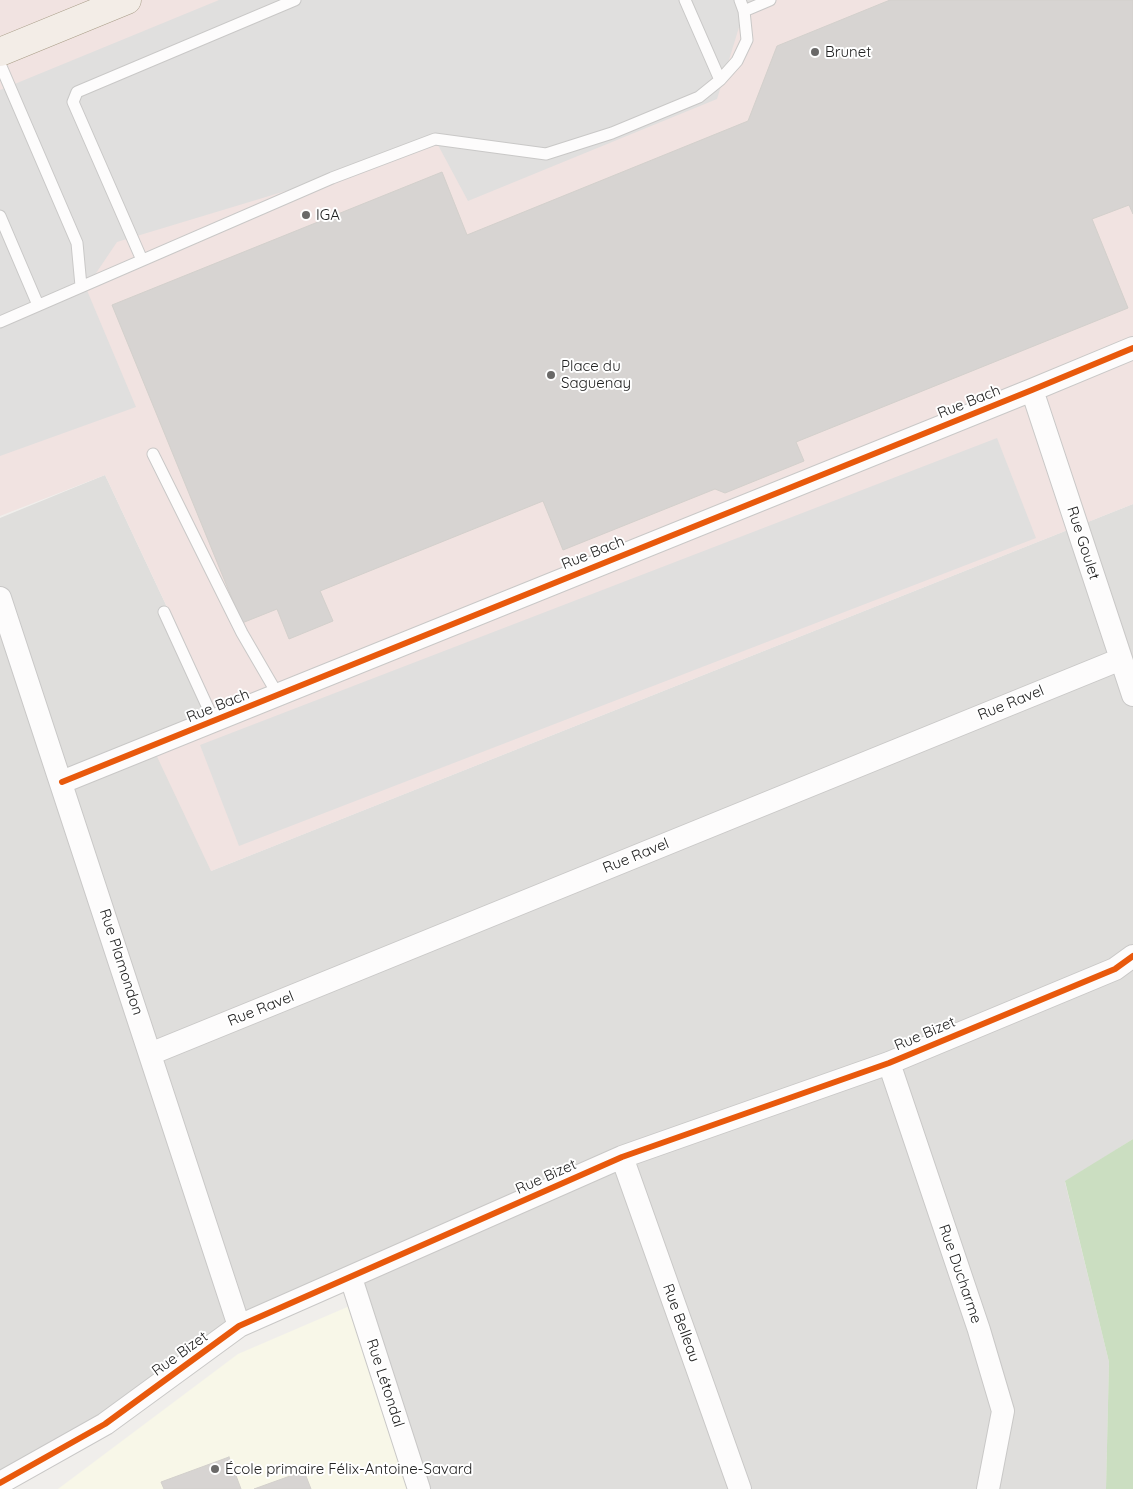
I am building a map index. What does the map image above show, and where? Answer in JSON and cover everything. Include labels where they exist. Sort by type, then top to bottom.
[{"type":"main road","points":[[0,52],[127,0]]},
{"type":"street","name":"Rue Bach","points":[[62,782],[1133,348]]},
{"type":"street","name":"Rue Goulet","points":[[1032,390],[1133,695]]},
{"type":"street","name":"Rue Plamondon","points":[[0,598],[62,782],[239,1326]]},
{"type":"street","name":"Rue Ravel","points":[[150,1054],[1121,659]]},
{"type":"street","name":"Rue Bizet","points":[[0,1483],[105,1424],[239,1326],[622,1157],[889,1063],[1114,969],[1133,956]]},
{"type":"street","name":"Rue Ducharme","points":[[889,1063],[979,1330],[1003,1411],[988,1489]]},
{"type":"street","name":"Rue Belleau","points":[[622,1157],[740,1489]]},
{"type":"street","name":"Rue Létondal","points":[[351,1278],[419,1489]]},
{"type":"lane","points":[[142,260],[73,102],[77,92],[295,0]]},
{"type":"lane","points":[[685,0],[720,80]]},
{"type":"lane","points":[[0,322],[332,178],[435,138],[546,154],[612,133],[699,97],[720,80],[737,61],[747,40],[742,5],[770,0]]},
{"type":"lane","points":[[0,64],[77,243],[81,286]]},
{"type":"lane","points":[[0,216],[38,305]]},
{"type":"lane","points":[[153,454],[242,633],[278,695]]},
{"type":"lane","points":[[164,612],[214,721]]},
{"type":"shaded area","points":[[0,0],[1133,0],[1133,504],[211,871],[152,746],[219,718],[105,475],[0,516]]},
{"type":"shaded area","points":[[219,0],[771,0],[744,11],[717,99],[468,201],[438,145],[117,242],[86,288],[136,407],[0,456],[0,90]]},
{"type":"shaded area","points":[[997,438],[1036,538],[239,846],[200,745]]},
{"type":"shaded area","points":[[105,475],[219,718],[211,871],[1133,504],[1133,1139],[1065,1182],[1109,1362],[1106,1489],[419,1489],[351,1278],[239,1326],[0,1483],[0,518]]},
{"type":"shaded area","points":[[359,1302],[419,1489],[58,1489],[238,1354]]},
{"type":"green space","points":[[1133,1139],[1133,1489],[1106,1489],[1109,1362],[1065,1181]]},
{"type":"building","name":"Place du Saguenay","points":[[890,0],[1133,0],[1133,214],[1129,205],[1092,219],[1128,308],[796,442],[804,461],[725,493],[715,489],[563,550],[543,501],[320,591],[333,621],[289,639],[277,609],[242,623],[112,305],[442,172],[467,235],[748,121],[777,46]]},
{"type":"building","name":"École primaire Félix-Antoine-Savard","points":[[229,1457],[241,1489],[164,1489],[161,1482]]},
{"type":"building","name":"École primaire Félix-Antoine-Savard","points":[[304,1471],[311,1489],[254,1489]]},
{"type":"cycle path","points":[[62,782],[1133,348]]},
{"type":"cycle path","points":[[0,1483],[105,1424],[239,1326],[622,1157],[889,1063],[1115,969],[1133,956]]},
{"type":"place","name":"Brunet","points":[[815,52]]},
{"type":"place","name":"IGA","points":[[306,215]]},
{"type":"place","name":"Place du Saguenay","points":[[551,375]]},
{"type":"place","name":"École primaire Félix-Antoine-Savard","points":[[215,1469]]}]
